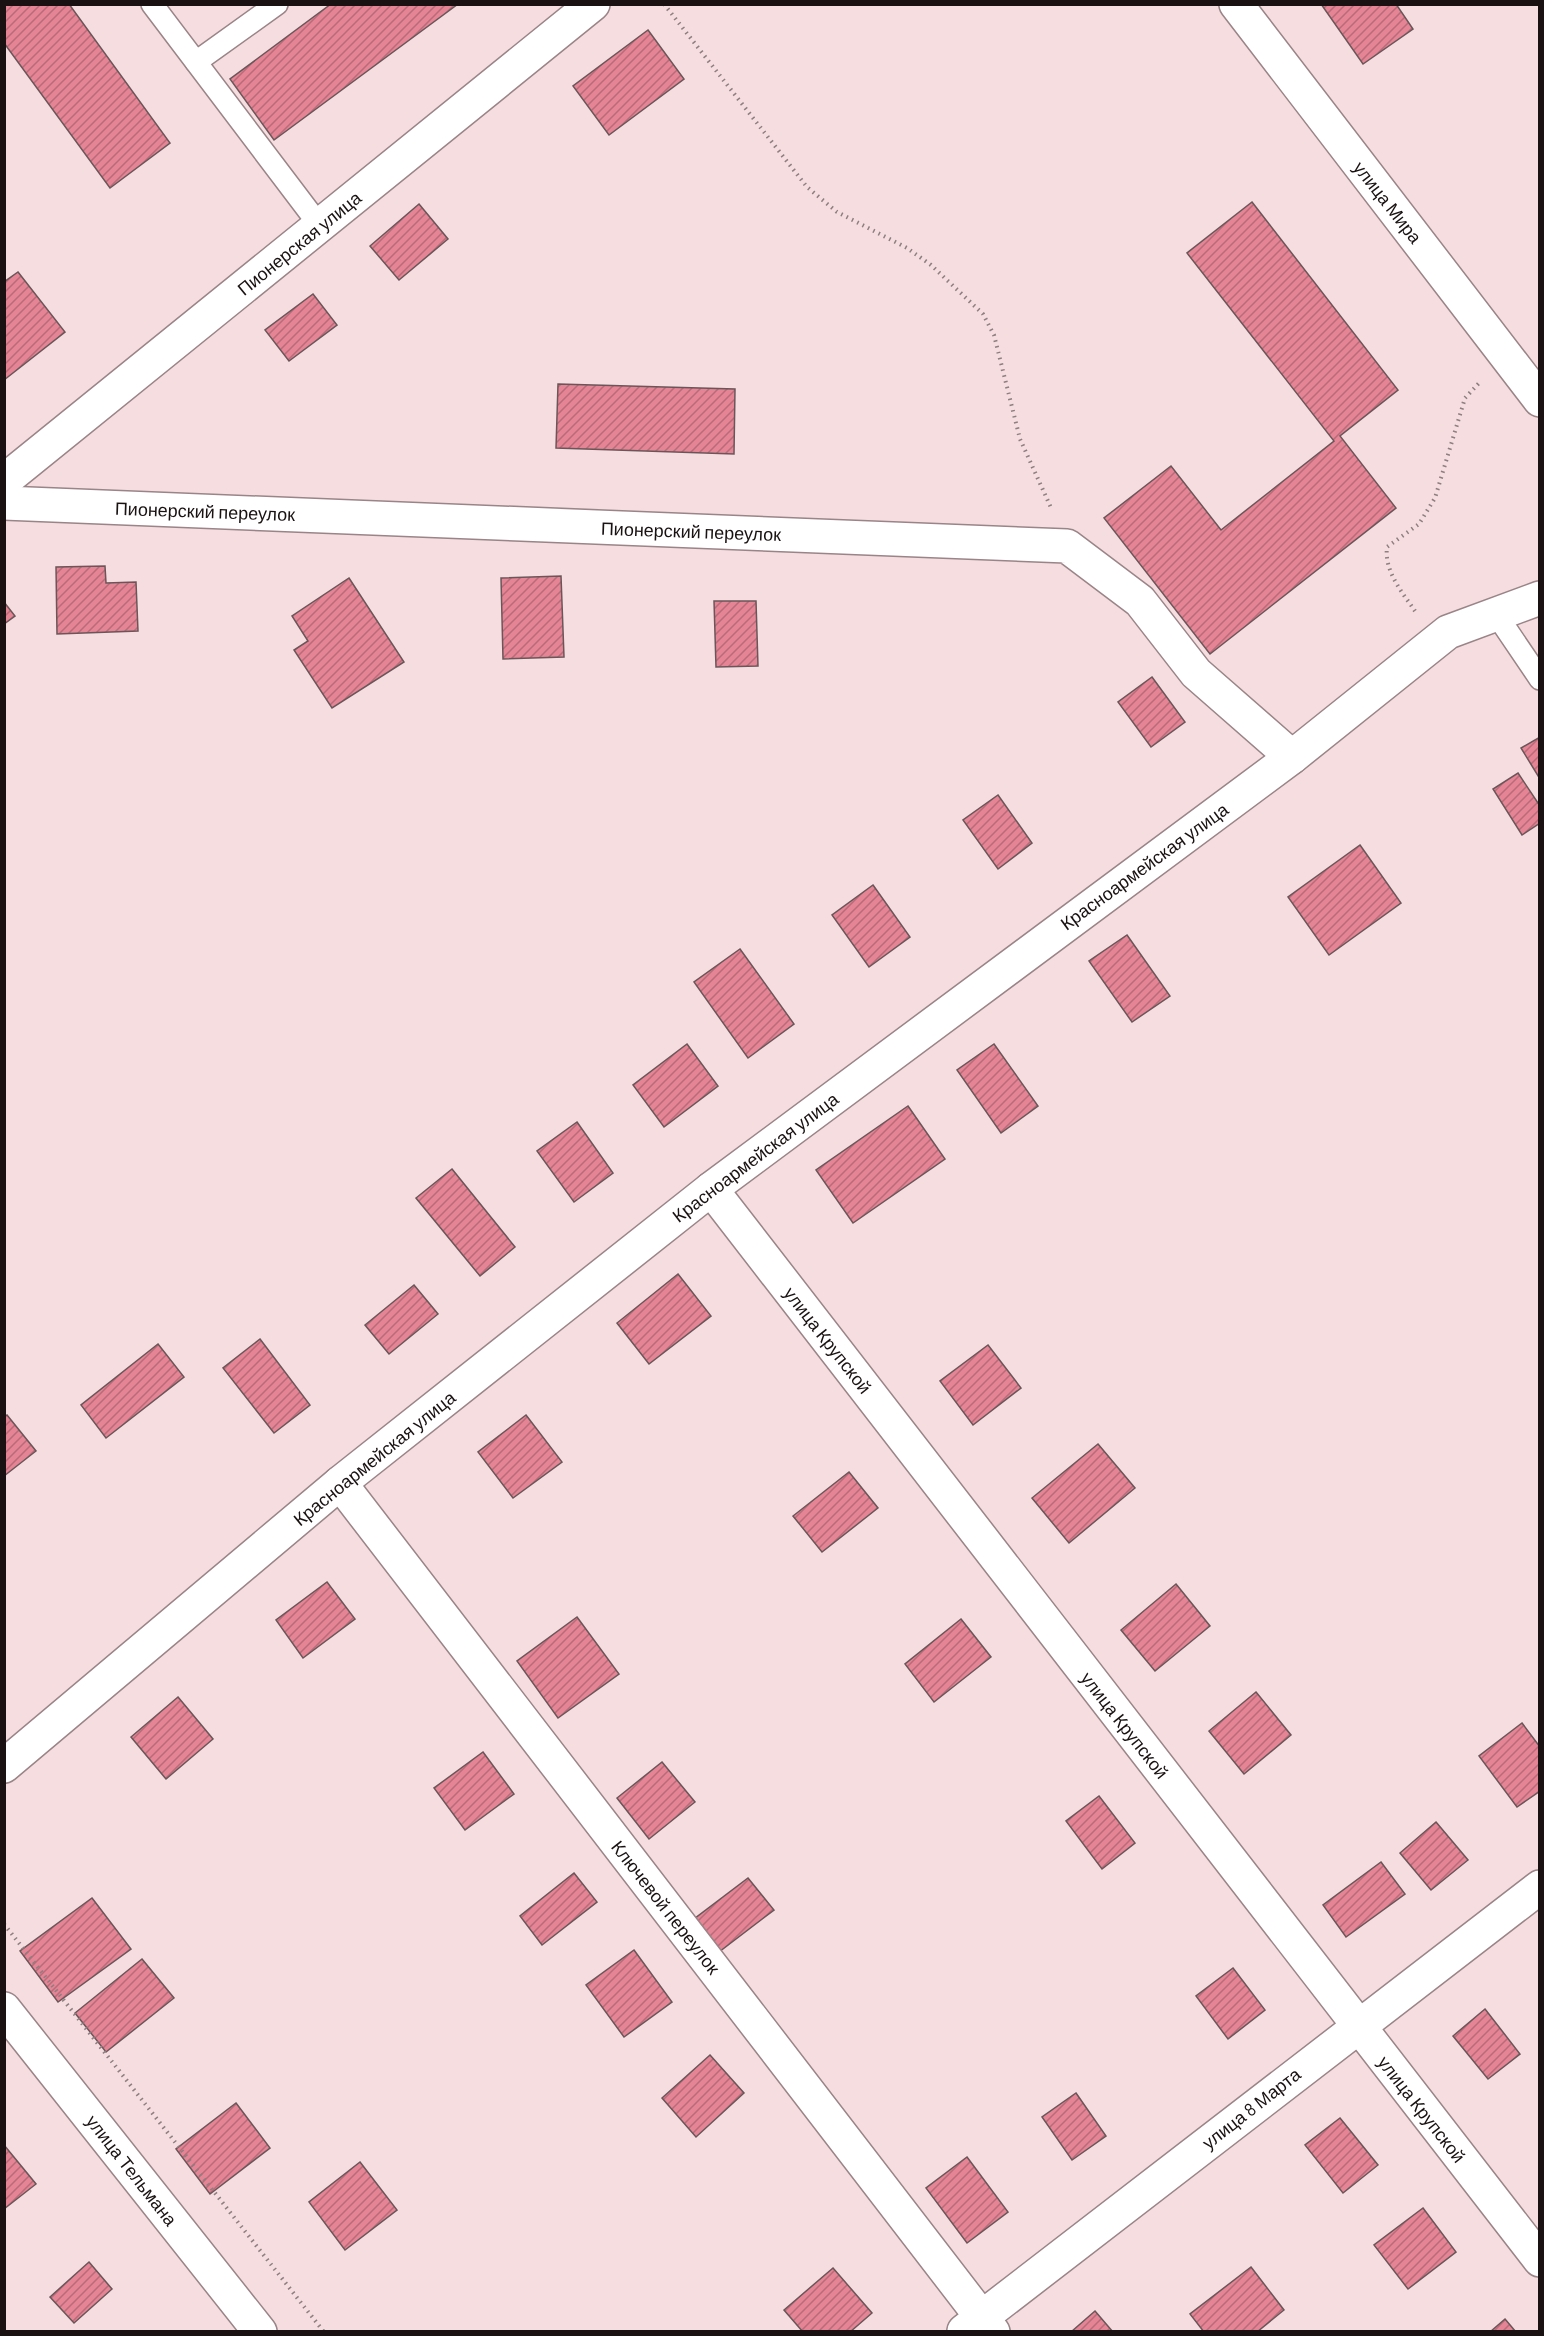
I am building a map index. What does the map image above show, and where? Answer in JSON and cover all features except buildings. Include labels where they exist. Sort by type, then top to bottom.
[{"type":"street","name":"Пионерская улица","points":[[4,481],[593,4]]},
{"type":"street","name":"улица Мира","points":[[1236,4],[1539,400]]},
{"type":"street","name":"Пионерский переулок","points":[[4,503],[1067,546]]},
{"type":"street","points":[[1067,546],[1140,601],[1196,673],[1292,757]]},
{"type":"street","name":"Красноармейская улица","points":[[4,1766],[340,1483],[711,1189],[1292,757],[1448,632],[1539,598]]},
{"type":"street","name":"улица Крупской","points":[[711,1189],[1539,2260]]},
{"type":"street","name":"Ключевой переулок","points":[[340,1483],[979,2326]]},
{"type":"street","name":"улица 8 Марта","points":[[979,2326],[1358,2026],[1539,1887]]},
{"type":"street","name":"улица Тельмана","points":[[4,2008],[260,2331]]},
{"type":"lane","points":[[152,4],[320,225]]},
{"type":"lane","points":[[196,62],[277,4]]},
{"type":"lane","points":[[1496,614],[1539,679]]},
{"type":"path","points":[[664,4],[807,187],[837,212],[907,248],[931,265],[983,314],[994,335],[1020,439],[1067,546]]},
{"type":"path","points":[[1407,620],[1417,613],[1394,579],[1385,558],[1387,547],[1419,524],[1436,498],[1465,398],[1506,356]]},
{"type":"path","points":[[4,1924],[324,2331]]}]
